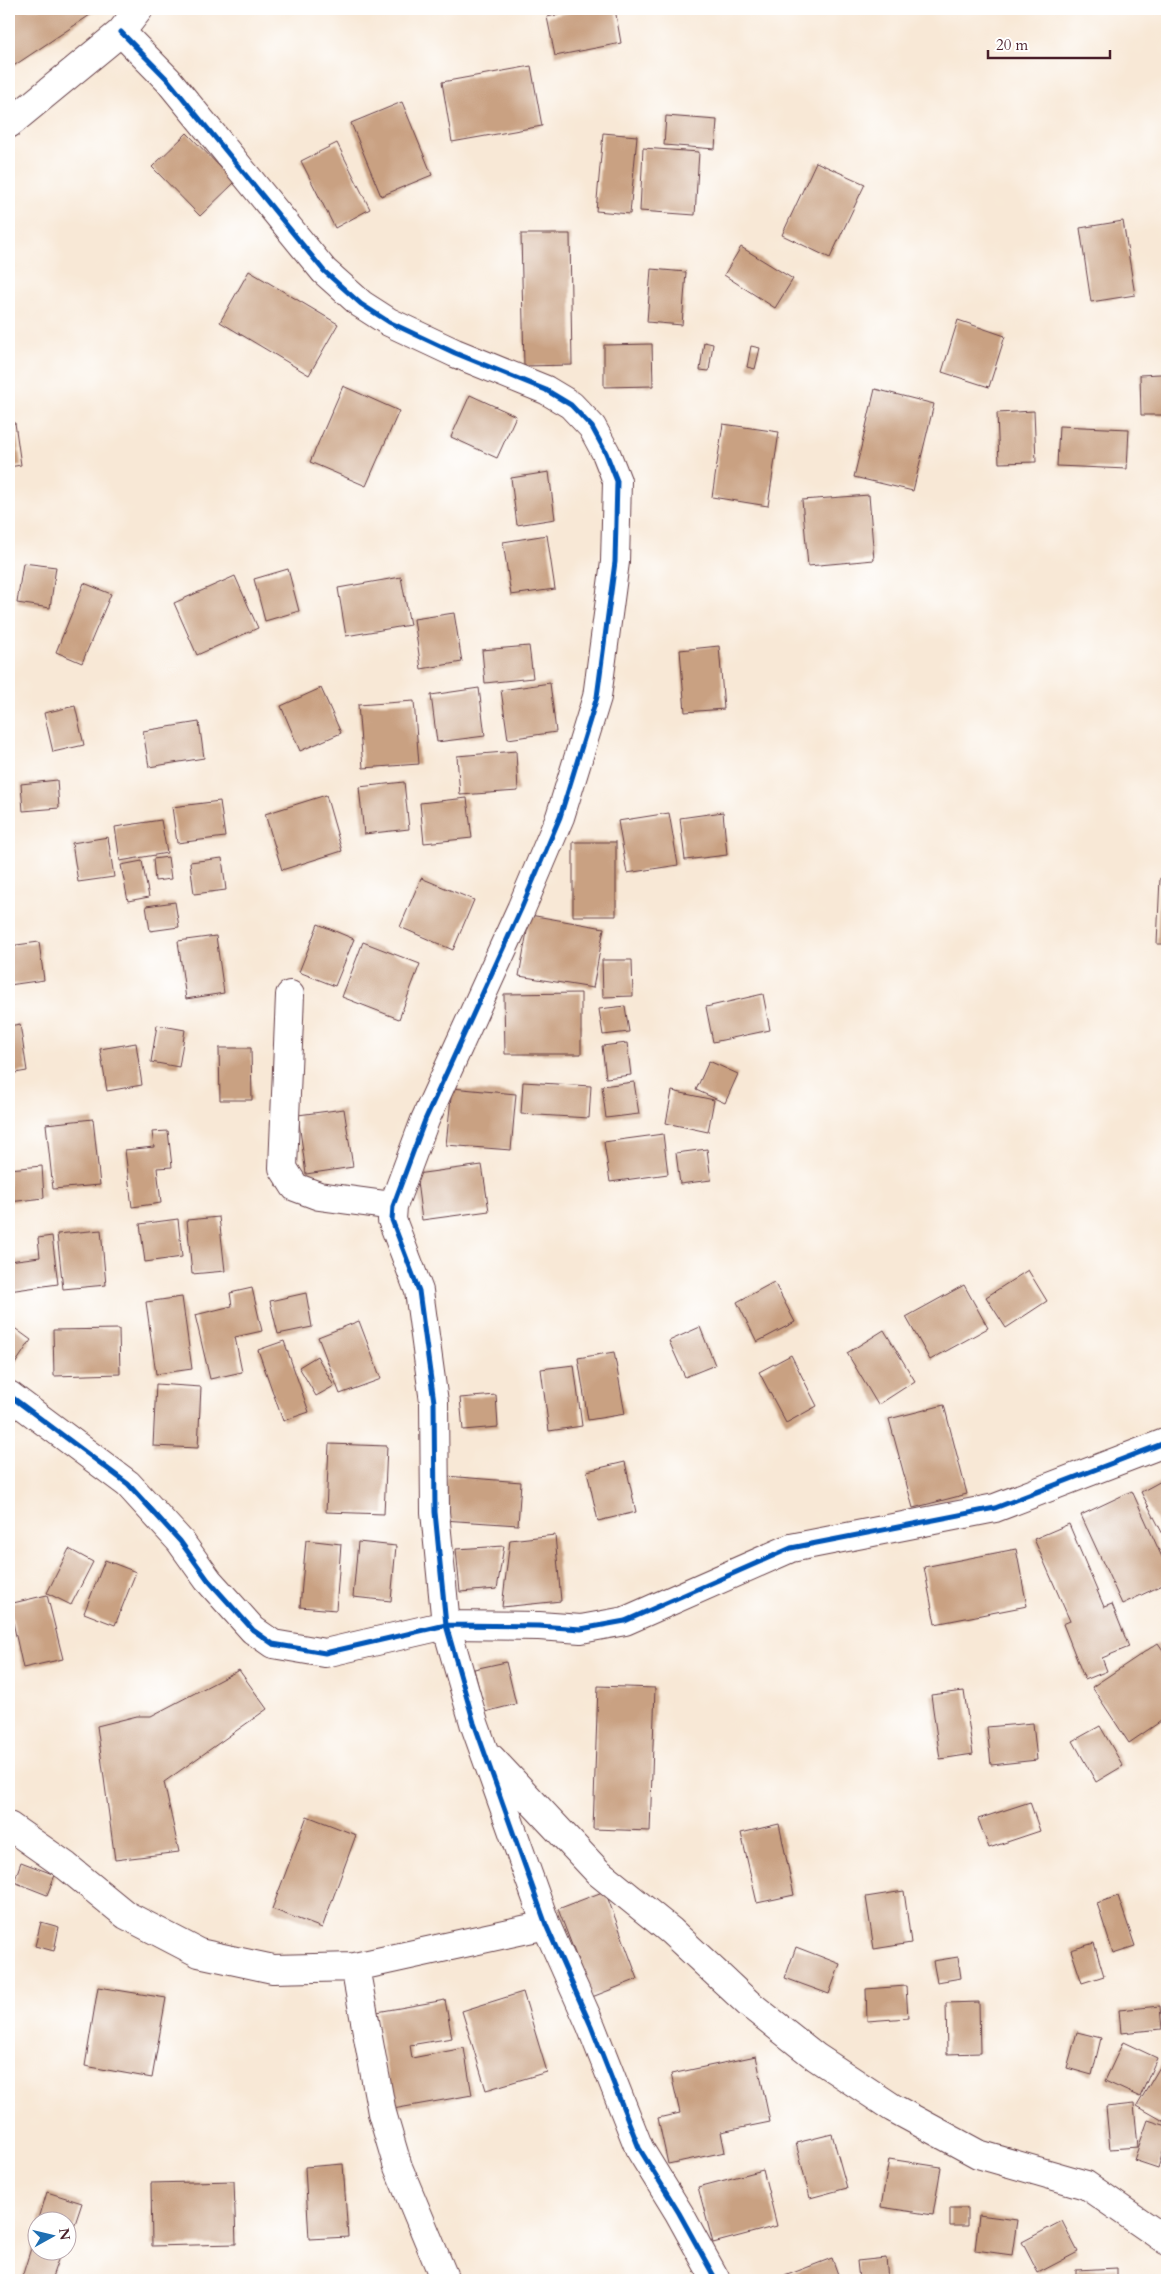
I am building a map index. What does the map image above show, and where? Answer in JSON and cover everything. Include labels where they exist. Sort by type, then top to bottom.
[{"type":"street","points":[[9,124],[121,32],[139,9]]},
{"type":"street","points":[[121,32],[168,80],[324,271],[361,304],[389,322],[455,353],[546,390],[570,405],[592,427],[606,452],[617,481],[615,562],[597,697],[560,817],[521,909],[425,1120],[393,1206],[392,1220],[418,1291],[434,1402],[435,1512],[446,1625],[474,1723],[546,1925],[591,2026],[639,2148],[679,2212],[716,2280]]},
{"type":"street","points":[[290,995],[283,1168],[295,1187],[319,1196],[393,1206]]},
{"type":"street","points":[[9,1395],[128,1484],[180,1541],[208,1580],[253,1630],[274,1644],[325,1653],[446,1625],[539,1626],[581,1629],[625,1620],[791,1548],[995,1508],[1167,1442]]},
{"type":"street","points":[[474,1723],[491,1758],[598,1872],[671,1931],[748,2003],[816,2057],[893,2108],[978,2154],[1086,2185],[1167,2241]]},
{"type":"street","points":[[9,1826],[66,1866],[126,1915],[200,1953],[274,1969],[355,1967],[546,1925]]},
{"type":"street","points":[[355,1967],[382,2113],[398,2167],[445,2280]]},
{"type":"building","points":[[15,9],[95,9],[96,11],[9,69],[9,13]]},
{"type":"building","points":[[586,9],[615,9],[621,43],[555,56],[547,17]]},
{"type":"building","points":[[531,66],[542,126],[452,142],[442,82]]},
{"type":"building","points":[[402,102],[432,175],[381,196],[351,123]]},
{"type":"building","points":[[666,116],[717,120],[715,149],[664,145]]},
{"type":"building","points":[[187,133],[235,182],[200,216],[152,167]]},
{"type":"building","points":[[603,133],[637,136],[630,214],[596,211]]},
{"type":"building","points":[[337,143],[370,209],[335,228],[301,161]]},
{"type":"building","points":[[643,148],[699,152],[695,215],[640,211]]},
{"type":"building","points":[[816,162],[865,184],[830,258],[782,235]]},
{"type":"building","points":[[1123,221],[1135,295],[1091,302],[1080,228]]},
{"type":"building","points":[[521,234],[570,234],[572,365],[524,366]]},
{"type":"building","points":[[741,247],[793,279],[775,308],[724,275]]},
{"type":"building","points":[[651,269],[686,272],[682,325],[647,322]]},
{"type":"building","points":[[249,271],[338,324],[309,375],[220,322]]},
{"type":"building","points":[[958,320],[1005,336],[989,387],[942,372]]},
{"type":"building","points":[[704,342],[713,344],[709,371],[700,370]]},
{"type":"building","points":[[652,344],[653,386],[604,387],[604,345]]},
{"type":"building","points":[[751,346],[760,348],[755,369],[747,367]]},
{"type":"building","points":[[1167,374],[1167,415],[1141,415],[1140,375]]},
{"type":"building","points":[[343,386],[399,411],[366,486],[310,462]]},
{"type":"building","points":[[875,389],[934,404],[913,491],[854,477]]},
{"type":"building","points":[[470,395],[516,416],[497,458],[451,437]]},
{"type":"building","points":[[1034,411],[1036,462],[999,463],[997,413]]},
{"type":"building","points":[[9,423],[15,423],[21,465],[9,467]]},
{"type":"building","points":[[723,424],[779,432],[768,506],[712,497]]},
{"type":"building","points":[[1059,426],[1129,429],[1127,469],[1057,466]]},
{"type":"building","points":[[549,472],[555,519],[517,525],[511,478]]},
{"type":"building","points":[[869,495],[874,560],[808,566],[802,500]]},
{"type":"building","points":[[547,535],[555,589],[511,595],[503,542]]},
{"type":"building","points":[[23,563],[56,567],[50,608],[17,603]]},
{"type":"building","points":[[288,569],[299,611],[265,621],[254,579]]},
{"type":"building","points":[[235,576],[258,628],[197,655],[174,603]]},
{"type":"building","points":[[401,577],[410,625],[346,636],[338,588]]},
{"type":"building","points":[[84,583],[111,594],[82,663],[56,652]]},
{"type":"building","points":[[454,613],[462,662],[421,669],[414,619]]},
{"type":"building","points":[[529,646],[533,678],[485,683],[482,650]]},
{"type":"building","points":[[719,646],[724,709],[685,712],[680,650]]},
{"type":"building","points":[[550,683],[556,732],[508,739],[501,690]]},
{"type":"building","points":[[321,688],[341,733],[300,751],[281,706]]},
{"type":"building","points":[[479,688],[485,736],[437,742],[431,695]]},
{"type":"building","points":[[414,701],[419,764],[363,768],[358,705]]},
{"type":"building","points":[[75,706],[84,745],[53,752],[44,713]]},
{"type":"building","points":[[199,722],[204,758],[149,767],[143,731]]},
{"type":"building","points":[[516,751],[518,791],[460,795],[457,756]]},
{"type":"building","points":[[57,780],[59,808],[23,811],[21,784]]},
{"type":"building","points":[[404,782],[409,829],[364,834],[359,787]]},
{"type":"building","points":[[326,795],[342,851],[282,870],[265,814]]},
{"type":"building","points":[[467,798],[472,838],[424,843],[420,803]]},
{"type":"building","points":[[220,801],[225,837],[177,843],[172,807]]},
{"type":"building","points":[[723,812],[727,855],[685,860],[680,818]]},
{"type":"building","points":[[669,813],[678,865],[627,873],[618,821]]},
{"type":"building","points":[[161,820],[167,853],[120,861],[115,827]]},
{"type":"building","points":[[108,837],[114,877],[78,882],[72,843]]},
{"type":"building","points":[[573,842],[616,842],[616,916],[573,916]]},
{"type":"building","points":[[168,857],[171,879],[155,881],[153,859]]},
{"type":"building","points":[[222,858],[226,890],[194,894],[190,862]]},
{"type":"building","points":[[142,861],[149,897],[128,901],[121,865]]},
{"type":"building","points":[[421,878],[474,900],[453,950],[400,927]]},
{"type":"building","points":[[1160,878],[1167,879],[1167,944],[1157,944]]},
{"type":"building","points":[[175,902],[179,927],[150,931],[146,906]]},
{"type":"building","points":[[530,915],[604,928],[593,988],[519,976]]},
{"type":"building","points":[[318,924],[354,939],[335,986],[299,972]]},
{"type":"building","points":[[216,936],[224,993],[186,999],[178,941]]},
{"type":"building","points":[[39,942],[44,980],[9,985],[9,946]]},
{"type":"building","points":[[363,942],[420,964],[399,1019],[342,997]]},
{"type":"building","points":[[602,960],[632,960],[633,996],[603,997]]},
{"type":"building","points":[[581,993],[581,1054],[505,1054],[504,994]]},
{"type":"building","points":[[763,994],[770,1030],[713,1042],[706,1007]]},
{"type":"building","points":[[625,1006],[629,1032],[603,1035],[599,1009]]},
{"type":"building","points":[[20,1024],[27,1071],[9,1074],[9,1026]]},
{"type":"building","points":[[157,1025],[185,1030],[179,1067],[151,1062]]},
{"type":"building","points":[[136,1043],[142,1085],[107,1091],[100,1049]]},
{"type":"building","points":[[627,1043],[631,1075],[606,1078],[602,1046]]},
{"type":"building","points":[[219,1048],[251,1048],[252,1100],[220,1100]]},
{"type":"building","points":[[709,1061],[738,1074],[725,1103],[696,1090]]},
{"type":"building","points":[[523,1082],[591,1086],[589,1118],[521,1114]]},
{"type":"building","points":[[634,1082],[639,1114],[606,1118],[602,1086]]},
{"type":"building","points":[[452,1088],[516,1094],[511,1150],[446,1145]]},
{"type":"building","points":[[672,1091],[714,1100],[708,1132],[666,1123]]},
{"type":"building","points":[[344,1109],[353,1167],[306,1174],[298,1115]]},
{"type":"building","points":[[93,1119],[100,1185],[53,1189],[46,1124]]},
{"type":"building","points":[[168,1131],[172,1167],[157,1168],[161,1203],[132,1207],[125,1150],[154,1147],[152,1132]]},
{"type":"building","points":[[663,1134],[668,1174],[610,1182],[604,1142]]},
{"type":"building","points":[[707,1149],[711,1180],[680,1184],[676,1153]]},
{"type":"building","points":[[482,1165],[489,1211],[422,1220],[416,1174]]},
{"type":"building","points":[[42,1166],[44,1198],[9,1202],[9,1169]]},
{"type":"building","points":[[219,1217],[225,1271],[192,1274],[187,1220]]},
{"type":"building","points":[[178,1219],[182,1257],[145,1262],[140,1224]]},
{"type":"building","points":[[101,1230],[106,1285],[63,1289],[57,1234]]},
{"type":"building","points":[[52,1236],[58,1284],[9,1291],[9,1261],[40,1257],[38,1238]]},
{"type":"building","points":[[1028,1270],[1047,1301],[1006,1328],[986,1297]]},
{"type":"building","points":[[774,1282],[795,1322],[757,1342],[737,1302]]},
{"type":"building","points":[[964,1285],[988,1328],[930,1360],[906,1317]]},
{"type":"building","points":[[252,1288],[262,1331],[235,1337],[242,1372],[210,1379],[195,1315],[232,1306],[230,1293]]},
{"type":"building","points":[[306,1293],[312,1327],[278,1334],[270,1301]]},
{"type":"building","points":[[182,1297],[192,1369],[156,1374],[146,1302]]},
{"type":"building","points":[[359,1321],[381,1379],[340,1394],[318,1337]]},
{"type":"building","points":[[9,1324],[31,1340],[9,1373]]},
{"type":"building","points":[[700,1327],[715,1365],[685,1377],[669,1341]]},
{"type":"building","points":[[119,1329],[120,1374],[54,1376],[53,1330]]},
{"type":"building","points":[[884,1330],[915,1381],[878,1405],[847,1353]]},
{"type":"building","points":[[284,1341],[309,1412],[283,1421],[258,1350]]},
{"type":"building","points":[[614,1352],[625,1414],[588,1420],[578,1358]]},
{"type":"building","points":[[791,1355],[817,1406],[786,1423],[759,1372]]},
{"type":"building","points":[[317,1356],[334,1386],[316,1396],[299,1367]]},
{"type":"building","points":[[574,1365],[582,1426],[549,1431],[541,1369]]},
{"type":"building","points":[[156,1384],[201,1387],[198,1448],[153,1446]]},
{"type":"building","points":[[496,1395],[498,1427],[463,1430],[460,1398]]},
{"type":"building","points":[[944,1405],[967,1494],[913,1508],[889,1419]]},
{"type":"building","points":[[329,1444],[387,1446],[384,1514],[326,1512]]},
{"type":"building","points":[[625,1462],[636,1512],[598,1521],[587,1471]]},
{"type":"building","points":[[446,1476],[521,1482],[518,1525],[443,1520]]},
{"type":"building","points":[[1167,1478],[1167,1542],[1141,1492]]},
{"type":"building","points":[[1132,1491],[1167,1568],[1167,1583],[1122,1604],[1081,1515]]},
{"type":"building","points":[[1069,1524],[1104,1607],[1112,1604],[1129,1647],[1102,1658],[1107,1671],[1085,1680],[1063,1624],[1070,1621],[1034,1539]]},
{"type":"building","points":[[555,1535],[561,1601],[502,1607],[510,1540]]},
{"type":"building","points":[[306,1540],[341,1544],[336,1610],[300,1607]]},
{"type":"building","points":[[358,1542],[396,1546],[391,1601],[353,1597]]},
{"type":"building","points":[[504,1546],[497,1589],[460,1592],[456,1549]]},
{"type":"building","points":[[69,1549],[93,1562],[71,1605],[47,1593]]},
{"type":"building","points":[[1016,1549],[1027,1606],[935,1624],[924,1567]]},
{"type":"building","points":[[105,1560],[136,1572],[115,1625],[84,1613]]},
{"type":"building","points":[[47,1595],[63,1659],[23,1668],[9,1604]]},
{"type":"building","points":[[1158,1643],[1167,1656],[1167,1717],[1129,1743],[1092,1687]]},
{"type":"building","points":[[506,1662],[516,1704],[485,1712],[474,1669]]},
{"type":"building","points":[[239,1670],[267,1709],[164,1782],[179,1852],[115,1860],[97,1726],[137,1716],[151,1716]]},
{"type":"building","points":[[598,1686],[655,1688],[650,1831],[593,1829]]},
{"type":"building","points":[[964,1691],[973,1754],[940,1759],[931,1695]]},
{"type":"building","points":[[1033,1723],[1037,1760],[991,1765],[987,1727]]},
{"type":"building","points":[[1100,1726],[1123,1766],[1096,1782],[1073,1741]]},
{"type":"building","points":[[1030,1802],[1040,1831],[989,1848],[978,1819]]},
{"type":"building","points":[[307,1816],[356,1835],[322,1928],[272,1909]]},
{"type":"building","points":[[779,1824],[794,1895],[757,1903],[741,1833]]},
{"type":"building","points":[[21,1862],[55,1875],[47,1895],[14,1882]]},
{"type":"building","points":[[605,1891],[638,1979],[592,1997],[558,1909]]},
{"type":"building","points":[[904,1891],[911,1943],[874,1949],[866,1897]]},
{"type":"building","points":[[1118,1896],[1135,1946],[1113,1953],[1097,1903]]},
{"type":"building","points":[[41,1922],[59,1927],[54,1951],[35,1946]]},
{"type":"building","points":[[1094,1943],[1104,1976],[1082,1983],[1071,1950]]},
{"type":"building","points":[[796,1947],[840,1964],[829,1994],[785,1978]]},
{"type":"building","points":[[958,1957],[961,1978],[937,1982],[933,1961]]},
{"type":"building","points":[[906,1986],[908,2018],[867,2021],[866,1989]]},
{"type":"building","points":[[98,1987],[166,1998],[152,2078],[85,2066]]},
{"type":"building","points":[[523,1992],[547,2072],[486,2090],[462,2011]]},
{"type":"building","points":[[445,2000],[452,2038],[410,2045],[412,2058],[464,2048],[472,2095],[393,2109],[377,2012]]},
{"type":"building","points":[[979,2002],[980,2053],[947,2054],[946,2003]]},
{"type":"building","points":[[1160,2006],[1162,2029],[1121,2033],[1119,2010]]},
{"type":"building","points":[[1077,2032],[1101,2038],[1092,2075],[1067,2068]]},
{"type":"building","points":[[1123,2042],[1157,2058],[1140,2097],[1105,2081]]},
{"type":"building","points":[[1167,2055],[1167,2123],[1137,2106]]},
{"type":"building","points":[[756,2056],[770,2122],[721,2132],[725,2152],[668,2164],[658,2118],[680,2113],[671,2074]]},
{"type":"building","points":[[1134,2104],[1138,2147],[1110,2149],[1106,2107]]},
{"type":"building","points":[[1148,2120],[1167,2126],[1167,2139],[1158,2168],[1134,2160]]},
{"type":"building","points":[[832,2134],[847,2188],[810,2198],[796,2143]]},
{"type":"building","points":[[889,2159],[941,2167],[933,2215],[881,2207]]},
{"type":"building","points":[[343,2164],[348,2237],[309,2239],[305,2167]]},
{"type":"building","points":[[763,2170],[777,2226],[713,2243],[698,2187]]},
{"type":"building","points":[[234,2181],[236,2244],[152,2246],[151,2183]]},
{"type":"building","points":[[47,2192],[82,2203],[78,2215],[78,2212],[41,2212]]},
{"type":"building","points":[[950,2208],[967,2208],[967,2226],[950,2226]]},
{"type":"building","points":[[979,2215],[1017,2220],[1012,2255],[975,2250]]},
{"type":"building","points":[[1062,2221],[1078,2252],[1038,2273],[1022,2242]]},
{"type":"building","points":[[28,2258],[28,2262],[57,2262],[51,2280],[32,2280],[22,2277]]},
{"type":"building","points":[[832,2258],[840,2280],[774,2280]]},
{"type":"building","points":[[886,2258],[888,2280],[859,2280],[857,2261]]},
{"type":"building","points":[[1117,2268],[1117,2280],[1076,2280],[1076,2270]]},
{"type":"building","points":[[150,2278],[188,2279],[188,2280],[150,2280]]},
{"type":"cycle path","points":[[121,32],[168,80],[324,271],[361,304],[389,322],[455,353],[546,390],[571,405],[592,427],[606,453],[617,481],[615,562],[597,697],[560,817],[521,909],[425,1120],[393,1206],[392,1220],[419,1291],[434,1402],[435,1512],[446,1625],[474,1723],[546,1925],[591,2026],[639,2148],[679,2213],[716,2280]]},
{"type":"cycle path","points":[[9,1395],[128,1484],[180,1541],[208,1580],[253,1630],[273,1644],[325,1653],[446,1625],[539,1626],[581,1629],[625,1621],[791,1548],[995,1508],[1167,1442]]}]
